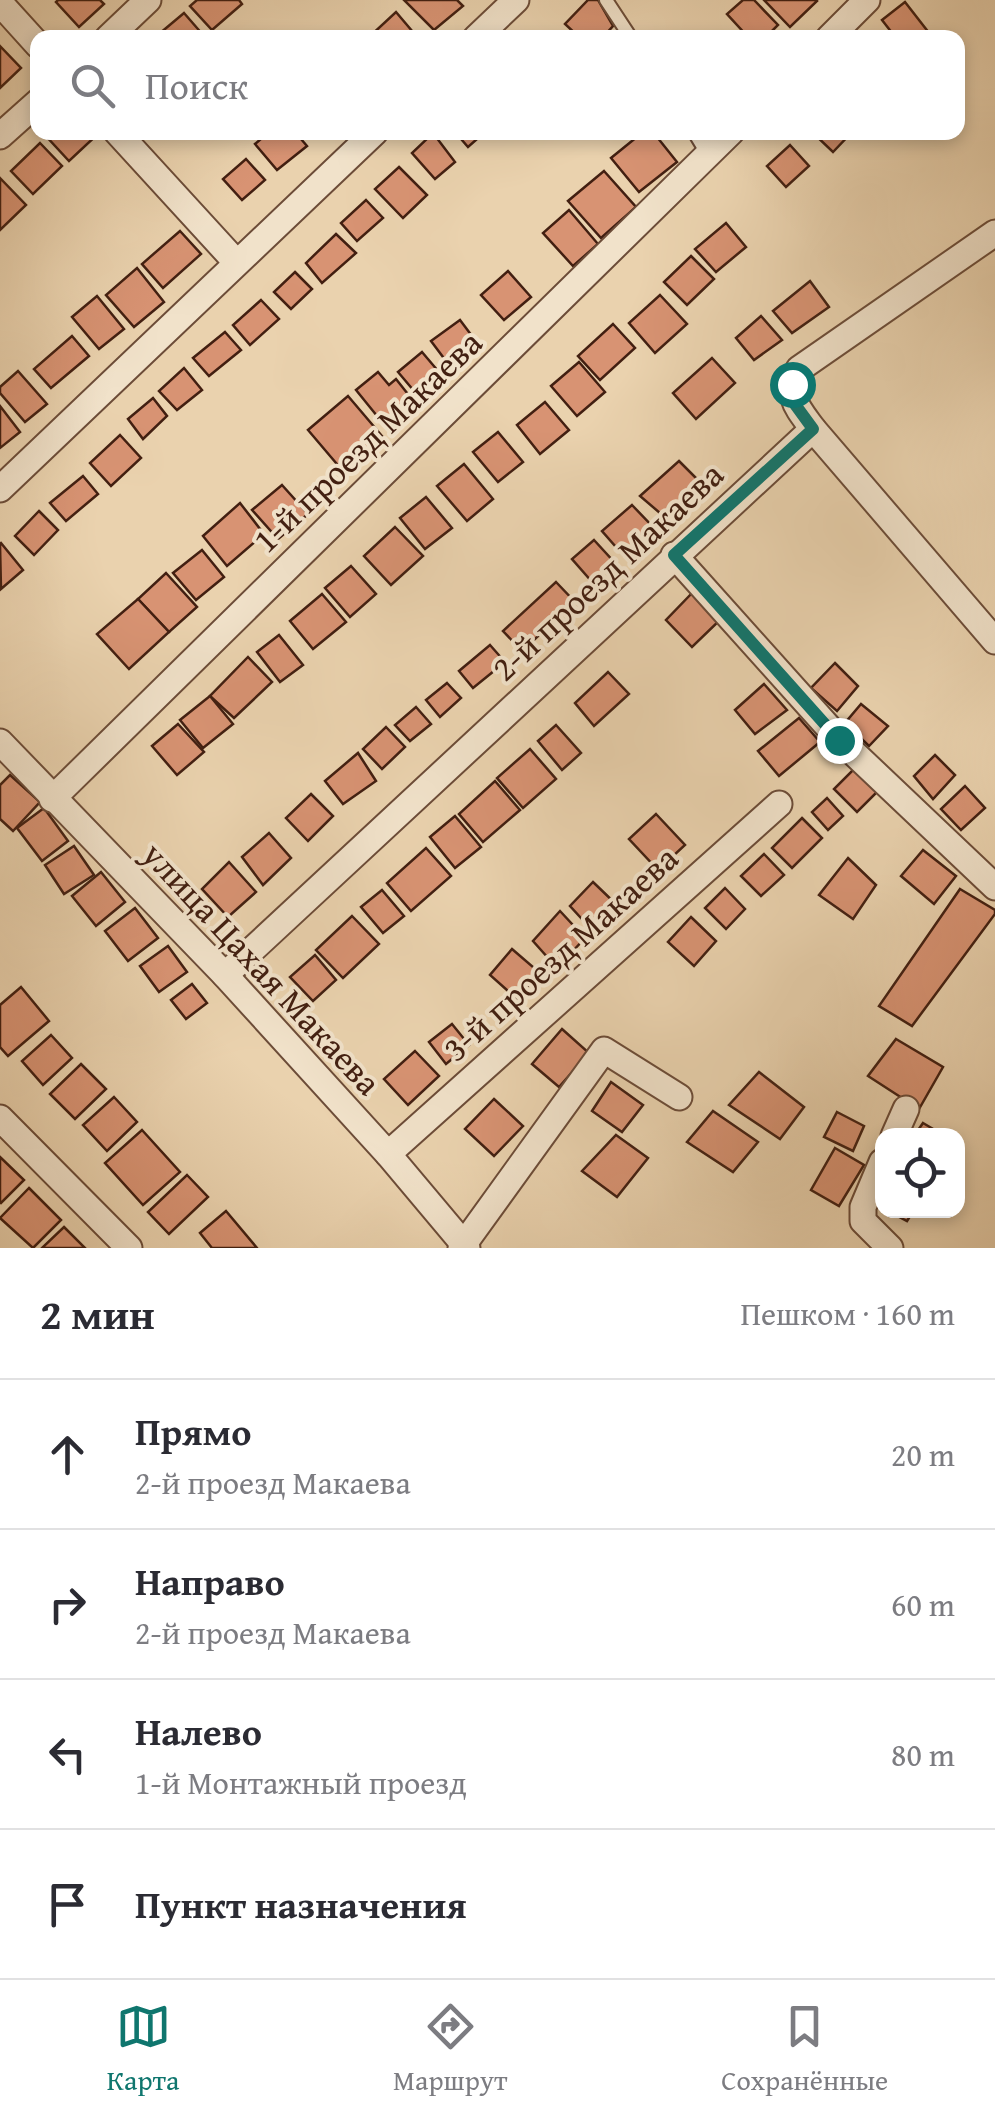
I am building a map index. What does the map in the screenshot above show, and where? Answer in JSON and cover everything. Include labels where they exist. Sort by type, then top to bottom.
[{"type":"street","points":[[116,30],[148,0]]},
{"type":"street","points":[[484,30],[516,0]]},
{"type":"street","points":[[837,30],[868,0]]},
{"type":"street","points":[[0,3],[30,36]]},
{"type":"street","points":[[0,136],[30,109]]},
{"type":"street","points":[[124,140],[236,262]]},
{"type":"street","points":[[0,489],[366,140]]},
{"type":"street","name":"1-й проезд Макаева","points":[[52,799],[723,140]]},
{"type":"street","points":[[995,232],[799,369],[792,384],[794,403],[813,429],[995,641]]},
{"type":"street","name":"2-й проезд Макаева","points":[[225,975],[813,429]]},
{"type":"street","points":[[674,555],[839,740],[995,886]]},
{"type":"street","name":"улица Цахая Макаева","points":[[0,742],[225,975],[388,1154],[464,1247]]},
{"type":"street","name":"3-й проезд Макаева","points":[[388,1154],[779,804]]},
{"type":"street","points":[[464,1247],[604,1050],[679,1097]]},
{"type":"street","points":[[898,1128],[906,1109]]},
{"type":"street","points":[[0,1118],[128,1248]]},
{"type":"street","points":[[875,1179],[863,1207],[863,1220],[890,1248]]},
{"type":"lane","points":[[606,0],[626,30]]},
{"type":"lane","points":[[699,140],[708,155]]},
{"type":"building","points":[[58,0],[100,0],[104,4],[79,27]]},
{"type":"building","points":[[197,0],[239,0],[242,4],[212,30],[190,6]]},
{"type":"building","points":[[404,0],[457,0],[463,6],[434,30]]},
{"type":"building","points":[[588,0],[598,0],[613,26],[609,30],[571,30],[565,24]]},
{"type":"building","points":[[743,0],[754,0],[778,25],[773,30],[742,30],[727,14]]},
{"type":"building","points":[[764,0],[816,0],[817,1],[790,27]]},
{"type":"building","points":[[905,2],[927,30],[890,30],[882,20]]},
{"type":"building","points":[[396,12],[411,30],[377,30]]},
{"type":"building","points":[[184,13],[199,30],[164,30]]},
{"type":"building","points":[[0,46],[21,68],[0,88]]},
{"type":"building","points":[[50,140],[91,140],[69,161]]},
{"type":"building","points":[[260,140],[302,140],[307,146],[277,170],[255,144]]},
{"type":"building","points":[[426,140],[438,140],[455,162],[435,179],[412,153]]},
{"type":"building","points":[[633,140],[659,140],[677,162],[639,192],[611,158]]},
{"type":"building","points":[[820,140],[844,140],[833,152]]},
{"type":"building","points":[[40,143],[62,166],[33,194],[11,171]]},
{"type":"building","points":[[790,145],[809,166],[786,187],[767,166]]},
{"type":"building","points":[[246,159],[265,180],[242,200],[223,179]]},
{"type":"building","points":[[399,167],[427,195],[403,218],[375,189]]},
{"type":"building","points":[[604,171],[636,207],[601,238],[568,201]]},
{"type":"building","points":[[0,178],[26,205],[0,230]]},
{"type":"building","points":[[366,200],[383,218],[357,241],[341,223]]},
{"type":"building","points":[[569,210],[598,244],[573,266],[543,233]]},
{"type":"building","points":[[726,223],[746,247],[716,272],[695,249]]},
{"type":"building","points":[[180,231],[201,254],[163,288],[142,264]]},
{"type":"building","points":[[336,234],[356,253],[322,283],[306,263]]},
{"type":"building","points":[[691,256],[714,279],[687,305],[664,282]]},
{"type":"building","points":[[137,268],[164,302],[134,327],[106,295]]},
{"type":"building","points":[[508,271],[531,297],[504,320],[481,295]]},
{"type":"building","points":[[295,272],[312,289],[291,309],[274,292]]},
{"type":"building","points":[[810,281],[829,307],[792,333],[773,311]]},
{"type":"building","points":[[660,295],[687,324],[655,353],[629,323]]},
{"type":"building","points":[[97,296],[124,329],[99,349],[72,317]]},
{"type":"building","points":[[261,300],[279,319],[250,345],[233,325]]},
{"type":"building","points":[[761,316],[782,340],[754,360],[736,338]]},
{"type":"building","points":[[460,320],[478,344],[449,365],[431,341]]},
{"type":"building","points":[[613,324],[635,348],[600,380],[578,356]]},
{"type":"building","points":[[225,332],[241,350],[209,376],[193,358]]},
{"type":"building","points":[[72,336],[89,356],[51,388],[34,369]]},
{"type":"building","points":[[422,352],[444,378],[420,398],[398,372]]},
{"type":"building","points":[[712,358],[735,383],[696,419],[673,393]]},
{"type":"building","points":[[579,362],[605,392],[577,416],[551,386]]},
{"type":"building","points":[[184,368],[202,390],[177,410],[159,391]]},
{"type":"building","points":[[18,371],[47,404],[25,422],[0,393],[0,387]]},
{"type":"building","points":[[378,372],[389,385],[396,379],[415,403],[386,427],[356,390]]},
{"type":"building","points":[[348,396],[382,436],[342,470],[308,430]]},
{"type":"building","points":[[153,398],[167,416],[143,439],[128,419]]},
{"type":"building","points":[[545,402],[569,430],[540,454],[517,425]]},
{"type":"building","points":[[0,406],[20,432],[0,448]]},
{"type":"building","points":[[498,432],[523,462],[498,482],[473,452]]},
{"type":"building","points":[[120,435],[141,458],[111,486],[90,463]]},
{"type":"building","points":[[679,461],[702,484],[667,519],[640,496]]},
{"type":"building","points":[[464,464],[493,499],[467,521],[437,486]]},
{"type":"building","points":[[83,476],[98,494],[66,521],[50,503]]},
{"type":"building","points":[[282,485],[308,514],[278,539],[252,510]]},
{"type":"building","points":[[426,497],[452,528],[425,549],[400,518]]},
{"type":"building","points":[[240,503],[264,534],[227,566],[203,536]]},
{"type":"building","points":[[632,505],[653,527],[623,555],[602,531]]},
{"type":"building","points":[[39,511],[58,530],[34,555],[15,536]]},
{"type":"building","points":[[395,527],[423,556],[391,585],[364,556]]},
{"type":"building","points":[[594,540],[615,563],[593,583],[572,559]]},
{"type":"building","points":[[0,544],[23,570],[1,589]]},
{"type":"building","points":[[202,550],[224,577],[196,600],[173,573]]},
{"type":"building","points":[[351,566],[376,594],[350,617],[325,588]]},
{"type":"building","points":[[166,573],[197,607],[169,632],[138,599]]},
{"type":"building","points":[[556,582],[575,602],[522,651],[503,631]]},
{"type":"building","points":[[694,591],[721,619],[692,647],[666,620]]},
{"type":"building","points":[[322,594],[346,622],[313,649],[290,621]]},
{"type":"building","points":[[138,599],[169,632],[129,669],[97,634]]},
{"type":"building","points":[[279,635],[303,665],[280,682],[257,652]]},
{"type":"building","points":[[490,645],[505,662],[473,688],[459,671]]},
{"type":"building","points":[[248,657],[272,682],[234,718],[210,696]]},
{"type":"building","points":[[835,663],[858,686],[837,711],[811,688]]},
{"type":"building","points":[[608,672],[629,694],[594,726],[575,703]]},
{"type":"building","points":[[447,683],[461,698],[440,717],[426,700]]},
{"type":"building","points":[[764,684],[787,710],[755,734],[735,710]]},
{"type":"building","points":[[210,696],[233,724],[203,748],[180,720]]},
{"type":"building","points":[[861,704],[888,726],[869,746],[845,723]]},
{"type":"building","points":[[416,707],[431,724],[410,741],[395,725]]},
{"type":"building","points":[[799,718],[820,742],[779,776],[758,751]]},
{"type":"building","points":[[178,724],[204,752],[177,775],[152,746]]},
{"type":"building","points":[[556,725],[581,753],[562,770],[538,741]]},
{"type":"building","points":[[386,727],[405,747],[382,769],[363,749]]},
{"type":"building","points":[[530,749],[556,779],[523,808],[497,778]]},
{"type":"building","points":[[358,753],[376,781],[343,804],[325,781]]},
{"type":"building","points":[[935,755],[955,775],[933,799],[914,776]]},
{"type":"building","points":[[854,769],[877,792],[857,812],[834,789]]},
{"type":"building","points":[[10,775],[40,802],[13,831],[0,819],[0,785]]},
{"type":"building","points":[[495,781],[520,810],[483,842],[459,814]]},
{"type":"building","points":[[965,786],[985,808],[961,830],[941,809]]},
{"type":"building","points":[[311,794],[333,816],[308,841],[286,818]]},
{"type":"building","points":[[827,798],[843,816],[828,830],[812,812]]},
{"type":"building","points":[[44,808],[68,841],[42,861],[17,828]]},
{"type":"building","points":[[656,814],[685,845],[658,870],[629,839]]},
{"type":"building","points":[[455,816],[481,847],[455,868],[430,837]]},
{"type":"building","points":[[802,818],[822,838],[792,868],[772,848]]},
{"type":"building","points":[[269,833],[291,858],[263,885],[242,857]]},
{"type":"building","points":[[74,846],[94,875],[64,894],[45,865]]},
{"type":"building","points":[[426,848],[451,876],[411,911],[387,883]]},
{"type":"building","points":[[923,850],[956,876],[934,904],[901,876]]},
{"type":"building","points":[[764,854],[784,875],[761,896],[741,876]]},
{"type":"building","points":[[848,858],[876,885],[853,919],[819,895]]},
{"type":"building","points":[[229,862],[256,892],[228,917],[202,889]]},
{"type":"building","points":[[101,872],[125,902],[96,926],[72,896]]},
{"type":"building","points":[[593,882],[618,906],[592,930],[570,906]]},
{"type":"building","points":[[725,888],[745,909],[726,929],[705,908]]},
{"type":"building","points":[[960,889],[995,910],[995,914],[912,1026],[879,1006]]},
{"type":"building","points":[[382,890],[404,916],[383,933],[361,907]]},
{"type":"building","points":[[135,908],[158,938],[128,961],[105,931]]},
{"type":"building","points":[[560,911],[585,938],[557,968],[533,941]]},
{"type":"building","points":[[352,916],[379,944],[343,978],[316,950]]},
{"type":"building","points":[[691,917],[716,941],[694,966],[668,942]]},
{"type":"building","points":[[168,946],[187,972],[159,992],[140,966]]},
{"type":"building","points":[[512,949],[540,973],[517,999],[490,975]]},
{"type":"building","points":[[315,955],[336,980],[313,1001],[290,977]]},
{"type":"building","points":[[192,984],[207,1003],[186,1019],[171,1000]]},
{"type":"building","points":[[21,987],[49,1021],[8,1056],[0,1047],[0,1005]]},
{"type":"building","points":[[452,1024],[469,1045],[446,1064],[429,1042]]},
{"type":"building","points":[[562,1029],[589,1053],[559,1087],[532,1064]]},
{"type":"building","points":[[51,1035],[72,1058],[43,1085],[22,1061]]},
{"type":"building","points":[[896,1039],[943,1067],[919,1109],[868,1076]]},
{"type":"building","points":[[415,1051],[439,1076],[408,1105],[384,1079]]},
{"type":"building","points":[[81,1064],[106,1089],[75,1119],[50,1094]]},
{"type":"building","points":[[759,1072],[804,1107],[780,1139],[729,1105]]},
{"type":"building","points":[[611,1082],[643,1105],[622,1132],[592,1111]]},
{"type":"building","points":[[114,1097],[137,1122],[107,1151],[83,1125]]},
{"type":"building","points":[[494,1099],[523,1126],[494,1156],[465,1129]]},
{"type":"building","points":[[713,1111],[758,1142],[733,1172],[687,1142]]},
{"type":"building","points":[[837,1112],[864,1126],[853,1151],[824,1137]]},
{"type":"building","points":[[142,1130],[180,1172],[143,1205],[105,1163]]},
{"type":"building","points":[[616,1135],[648,1158],[617,1197],[582,1171]]},
{"type":"building","points":[[835,1148],[864,1165],[839,1206],[811,1190]]},
{"type":"building","points":[[0,1157],[24,1180],[1,1203],[0,1202]]},
{"type":"building","points":[[187,1175],[208,1197],[169,1234],[148,1212]]},
{"type":"building","points":[[29,1188],[61,1220],[33,1248],[0,1218]]},
{"type":"building","points":[[226,1211],[257,1248],[212,1248],[200,1233]]},
{"type":"building","points":[[64,1227],[85,1248],[42,1248]]},
{"type":"route","points":[[792,384],[794,403],[813,429],[674,555],[839,740]]}]
